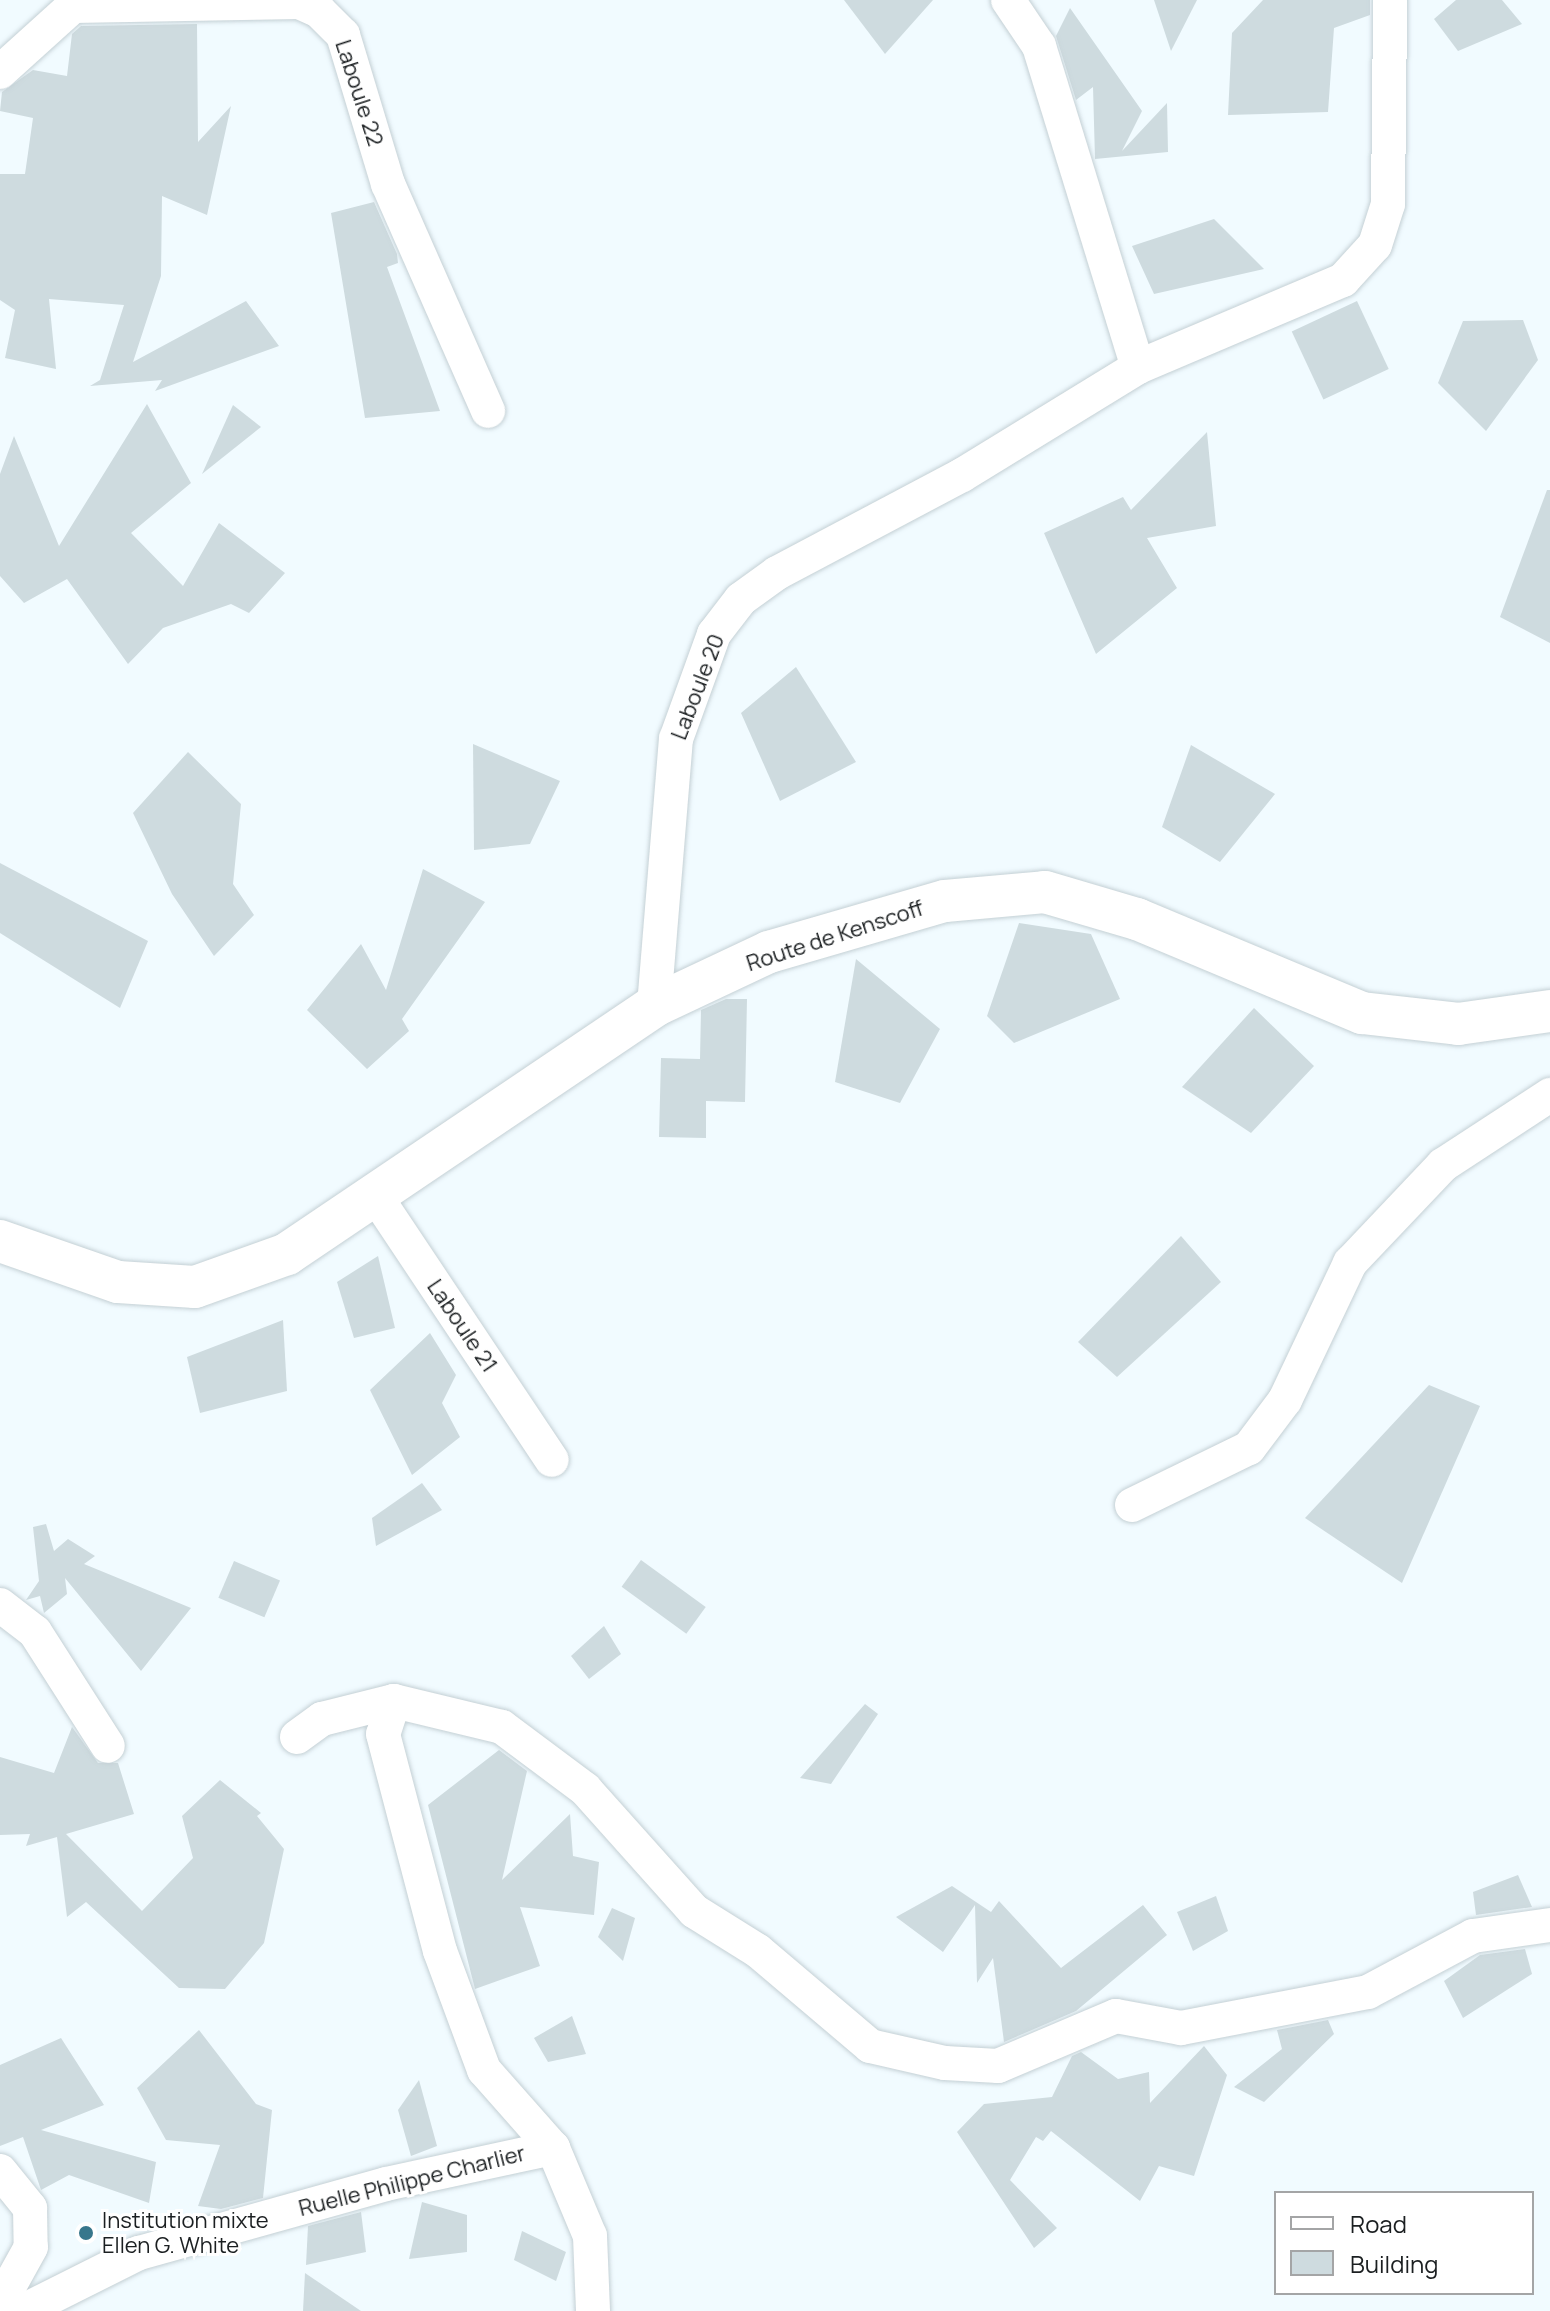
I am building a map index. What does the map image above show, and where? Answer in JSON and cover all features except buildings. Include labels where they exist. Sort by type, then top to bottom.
[{"type":"main road","name":"Route de Kenscoff","points":[[0,1241],[118,1282],[195,1287],[287,1254],[373,1192],[654,1006],[769,952],[916,909],[1045,892],[1137,919],[1362,1013],[1458,1024],[1550,1011]]},
{"type":"street","points":[[1008,0],[1039,46],[1138,367]]},
{"type":"street","name":"Laboule 20","points":[[654,1006],[676,739],[714,634],[741,599],[777,573],[1138,367],[1343,280],[1375,245],[1388,204],[1390,0]]},
{"type":"street","name":"Laboule 22","points":[[0,72],[74,3],[299,2],[319,11],[343,35],[388,184],[488,411]]},
{"type":"street","points":[[1132,1505],[1249,1448],[1285,1400],[1350,1263],[1443,1165],[1550,1095]]},
{"type":"street","name":"Laboule 21","points":[[373,1192],[552,1460]]},
{"type":"street","points":[[0,1605],[35,1632],[108,1746]]},
{"type":"street","points":[[394,1701],[383,1734],[440,1951],[484,2070],[553,2148]]},
{"type":"street","points":[[297,1737],[322,1719],[394,1701],[502,1727],[585,1789],[694,1911],[758,1951],[870,2046],[945,2063],[998,2066],[1116,2016],[1181,2028],[1368,1992],[1473,1936],[1550,1925]]},
{"type":"street","name":"Ruelle Philippe Charlier","points":[[23,2311],[139,2253],[386,2184],[553,2148],[590,2236],[593,2311]]},
{"type":"street","points":[[0,2171],[30,2208],[31,2247],[0,2303]]},
{"type":"place","name":"Institution mixte Ellen G. White","points":[[86,2233]]}]
